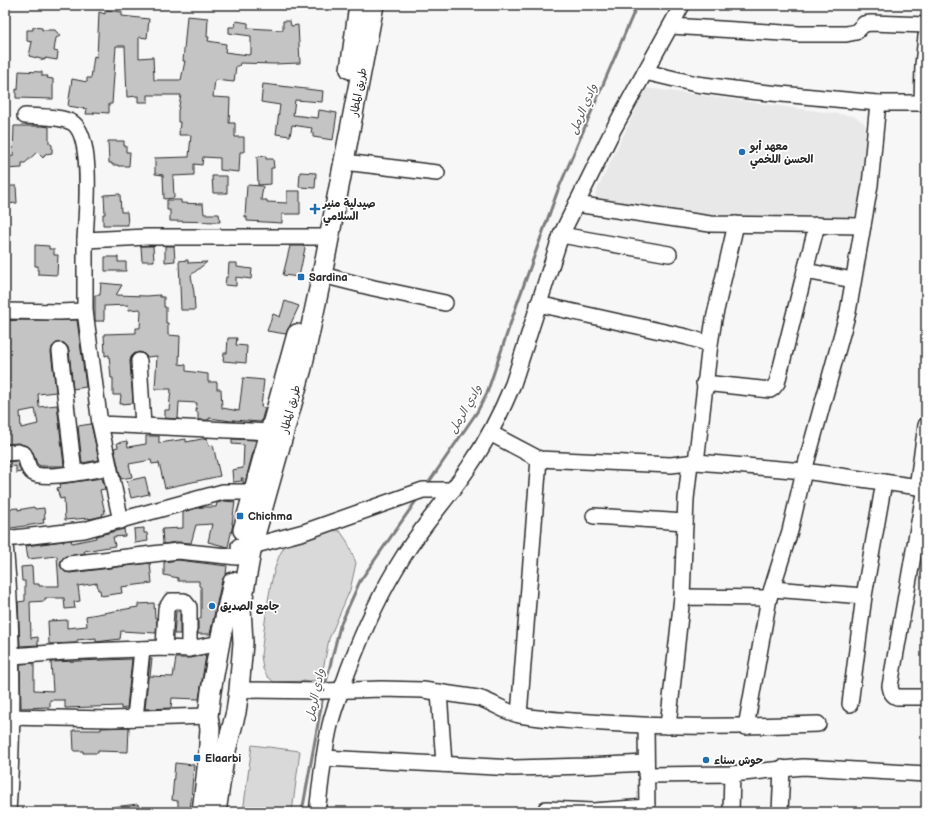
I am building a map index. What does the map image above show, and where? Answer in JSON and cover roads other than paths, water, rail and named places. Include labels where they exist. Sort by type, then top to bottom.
[{"type":"main road","name":"طريق المطار","points":[[276,434],[302,368],[322,275],[324,237],[359,5]]},
{"type":"main road","name":"طريق المطار","points":[[202,812],[208,760],[209,722],[220,640],[243,549],[276,434],[298,330],[344,162],[374,5]]},
{"type":"main road","name":"طريق المطار","points":[[216,812],[223,764],[236,712],[244,643],[242,608],[243,549]]},
{"type":"main road","points":[[220,640],[230,637],[244,643]]},
{"type":"main road","points":[[209,722],[218,732],[230,732]]},
{"type":"street","points":[[317,812],[330,726],[341,691],[367,624],[390,580],[413,542],[470,466],[503,408],[513,384],[561,235],[613,130],[682,5]]},
{"type":"street","points":[[671,26],[799,34],[846,34],[856,32],[864,24],[871,23],[926,25]]},
{"type":"street","points":[[645,72],[696,84],[749,91],[878,103],[924,103],[923,65],[926,36]]},
{"type":"street","points":[[746,727],[771,594],[790,530],[804,471],[848,312],[870,185],[878,103]]},
{"type":"street","points":[[24,116],[66,120],[74,124],[81,133],[86,152],[85,311],[100,424],[121,521]]},
{"type":"street","points":[[344,162],[437,173]]},
{"type":"street","points":[[576,204],[710,224],[862,226]]},
{"type":"street","points":[[668,726],[682,597],[685,522],[714,319],[736,224]]},
{"type":"street","points":[[704,383],[770,390],[777,383],[817,225]]},
{"type":"street","points":[[561,235],[669,254]]},
{"type":"street","points":[[85,240],[147,237],[324,237]]},
{"type":"street","points":[[805,271],[853,280]]},
{"type":"street","points":[[322,275],[445,304]]},
{"type":"street","points":[[538,304],[710,344]]},
{"type":"street","points":[[5,311],[85,311]]},
{"type":"street","points":[[60,351],[74,473]]},
{"type":"street","points":[[139,361],[143,426]]},
{"type":"street","points":[[100,424],[276,434]]},
{"type":"street","points":[[926,425],[923,487],[890,686],[890,691],[897,697],[926,697]]},
{"type":"street","points":[[490,433],[539,459],[671,465],[693,463],[804,471],[923,487]]},
{"type":"street","points":[[5,453],[22,452],[28,468],[37,476],[74,473],[109,467]]},
{"type":"street","points":[[519,715],[539,459]]},
{"type":"street","points":[[850,704],[864,596],[884,482]]},
{"type":"street","points":[[69,564],[178,551],[243,549],[304,532],[423,490],[453,490]]},
{"type":"street","points":[[5,539],[84,530],[217,494],[237,491],[260,494]]},
{"type":"street","points":[[594,516],[685,522]]},
{"type":"street","points":[[5,543],[7,601],[12,656],[9,718],[8,812]]},
{"type":"street","points":[[682,597],[771,594],[864,596]]},
{"type":"street","points":[[164,648],[166,609],[171,601],[184,601],[189,607],[189,649]]},
{"type":"street","points":[[12,656],[65,652],[164,648],[189,649],[220,640]]},
{"type":"street","points":[[135,718],[142,649]]},
{"type":"street","points":[[239,690],[423,690],[486,700],[504,710],[519,715],[540,719],[646,726],[746,727],[818,724]]},
{"type":"street","points":[[439,692],[444,764]]},
{"type":"street","points":[[9,718],[135,718],[209,722]]},
{"type":"street","points":[[546,809],[580,811],[647,809],[646,726]]},
{"type":"street","points":[[324,758],[514,768],[587,766],[732,774],[782,768],[814,767],[926,774]]},
{"type":"street","points":[[780,812],[782,768]]},
{"type":"street","points":[[731,812],[732,774]]},
{"type":"waterway","name":"وادي الرمل","points":[[427,485],[477,412],[487,393],[558,190],[637,5]]},
{"type":"waterway","name":"وادي الرمل","points":[[325,686],[340,626],[360,581],[418,498]]},
{"type":"waterway","name":"وادي الرمل","points":[[302,812],[323,696]]},
{"type":"place","name":"معهد أبو الحسن اللخمي","points":[[742,152]]},
{"type":"place","name":"صيدلية منير السلامي","points":[[315,209]]},
{"type":"place","name":"Sardina","points":[[301,277]]},
{"type":"place","name":"Chichma","points":[[240,516]]},
{"type":"place","name":"جامع الصديق","points":[[212,606]]},
{"type":"place","name":"Elaarbi","points":[[197,758]]},
{"type":"place","name":"حوش سناء","points":[[706,760]]}]
